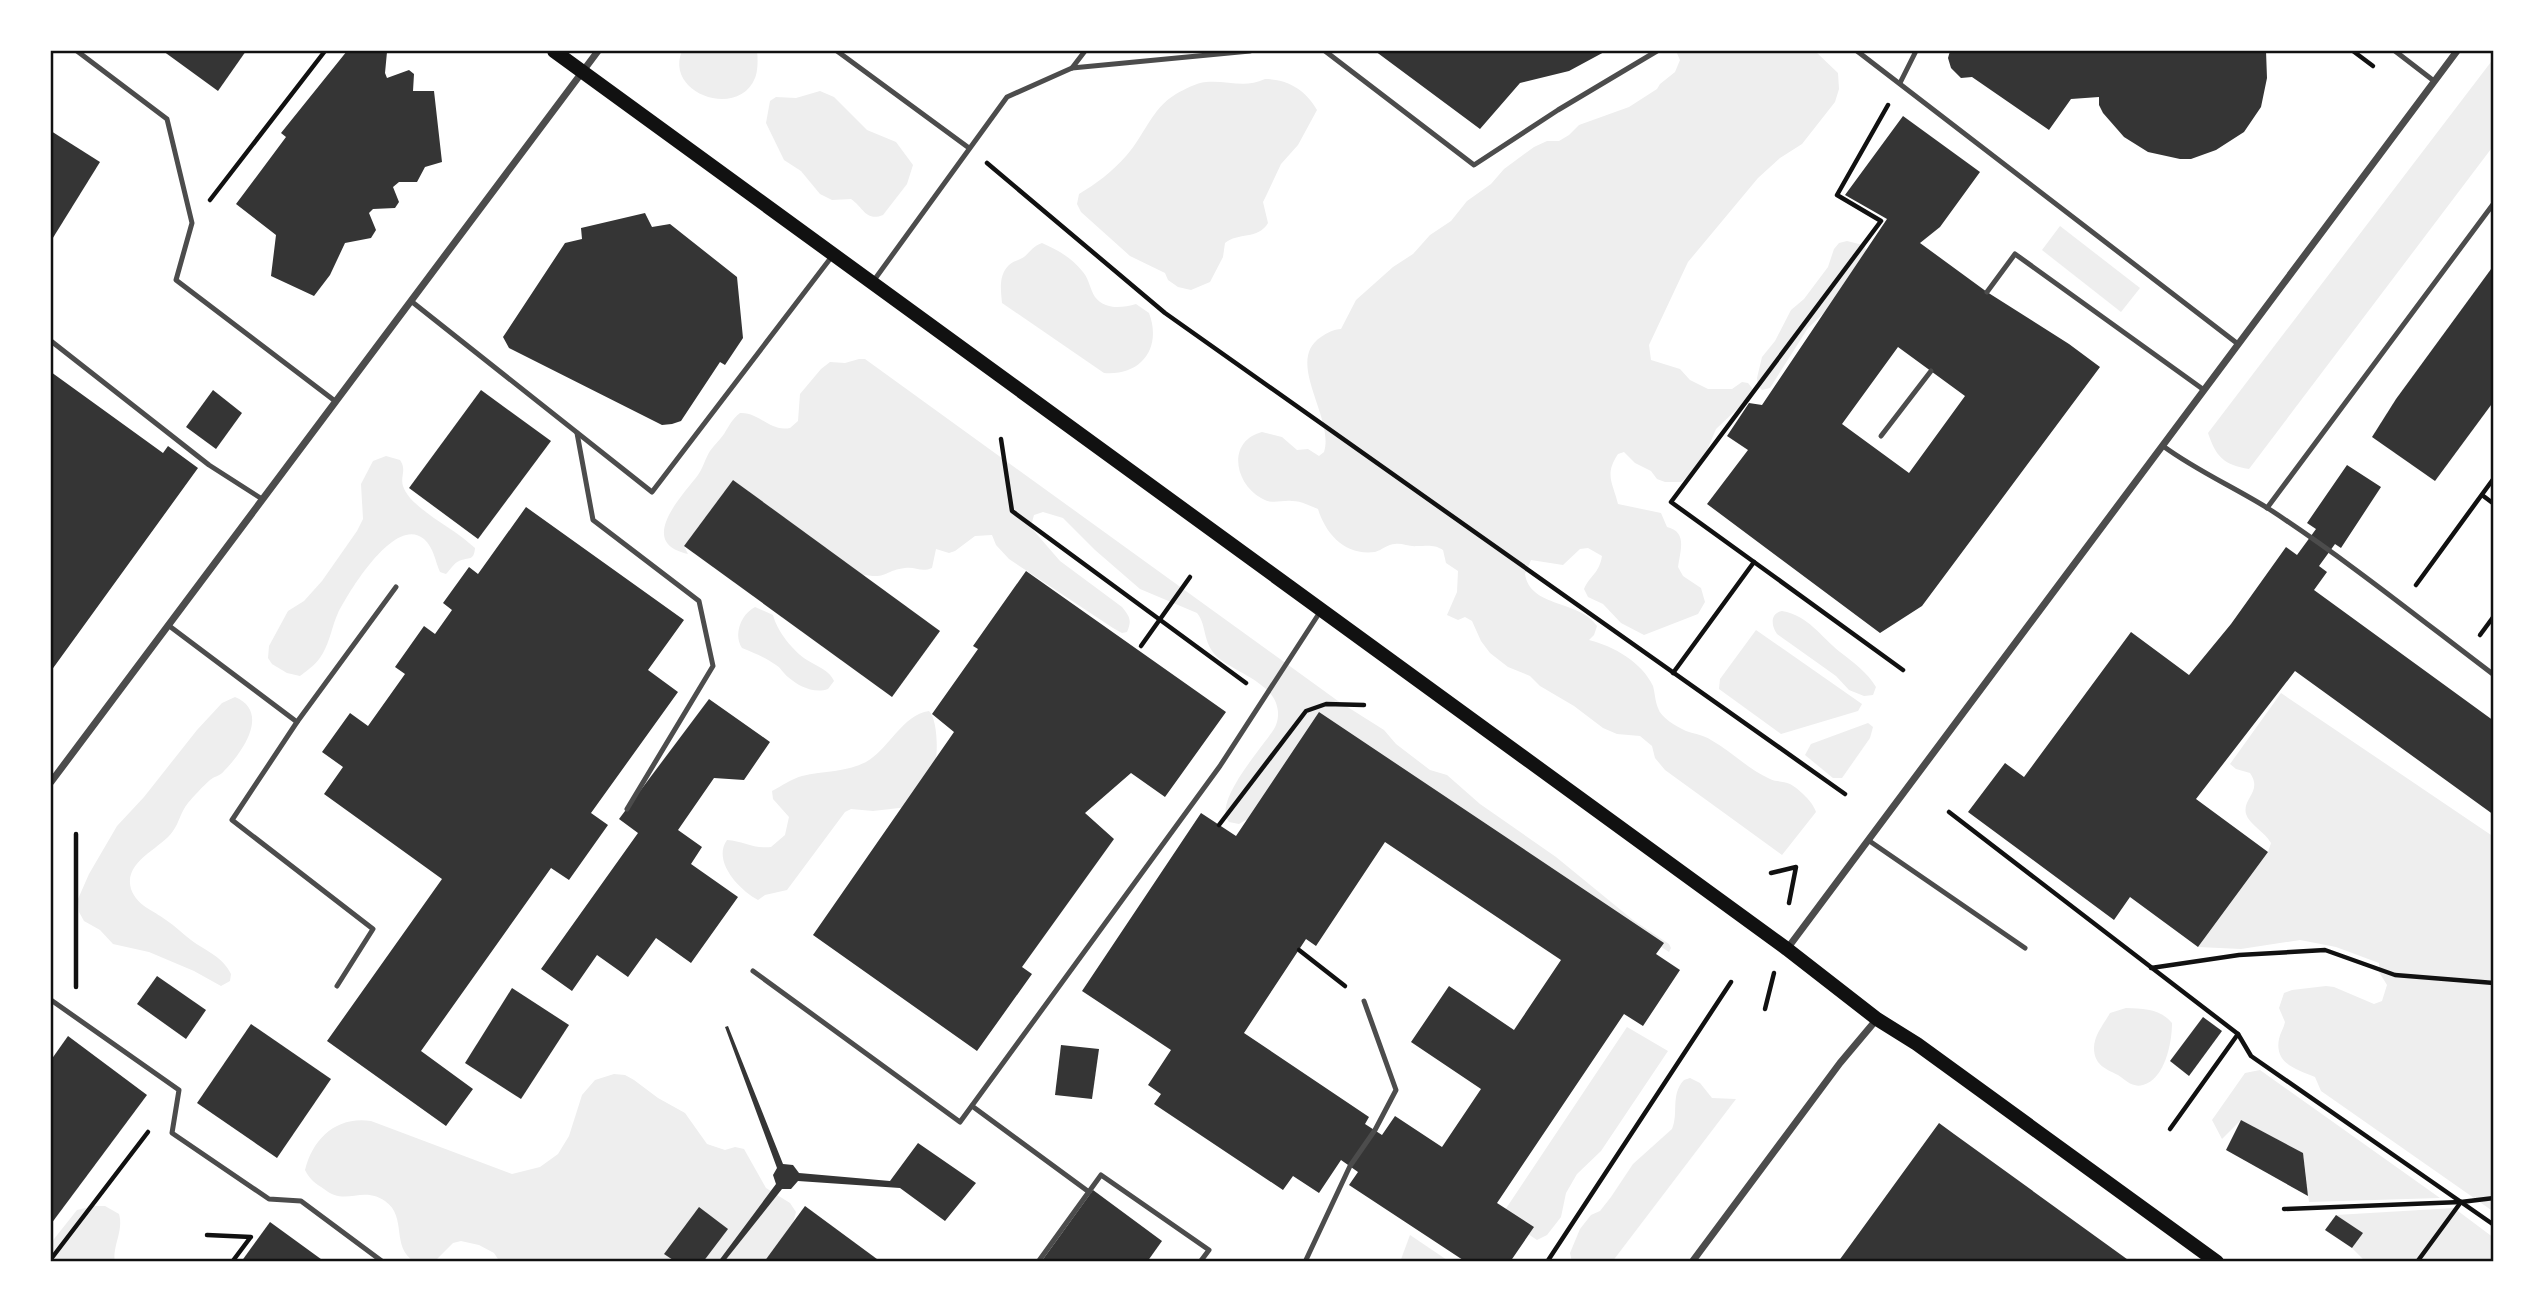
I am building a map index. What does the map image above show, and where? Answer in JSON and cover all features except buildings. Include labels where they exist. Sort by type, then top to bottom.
[{"type":"main road","points":[[554,51],[1787,949],[1877,1019],[1917,1044],[2217,1262]]},
{"type":"street","points":[[51,782],[598,51]]},
{"type":"street","points":[[1787,949],[2457,51]]},
{"type":"street","points":[[1692,1262],[1840,1063],[1877,1019]]},
{"type":"lane","points":[[77,51],[167,119],[192,223],[176,280],[335,401]]},
{"type":"lane","points":[[837,51],[969,148]]},
{"type":"lane","points":[[1072,68],[1086,51]]},
{"type":"lane","points":[[872,283],[1007,97],[1072,68],[1250,51]]},
{"type":"lane","points":[[1325,51],[1474,165],[1558,110],[1657,51]]},
{"type":"lane","points":[[1857,51],[2238,344]]},
{"type":"lane","points":[[1900,83],[1916,51]]},
{"type":"lane","points":[[2395,51],[2434,80]]},
{"type":"lane","points":[[2267,508],[2494,203]]},
{"type":"lane","points":[[411,302],[652,492],[834,254]]},
{"type":"lane","points":[[1987,292],[2015,254],[2204,390]]},
{"type":"lane","points":[[51,341],[209,465],[262,499]]},
{"type":"lane","points":[[1881,436],[1931,371]]},
{"type":"lane","points":[[578,432],[593,520],[699,601],[713,666],[627,809]]},
{"type":"lane","points":[[2162,446],[2191,467],[2267,508],[2494,675]]},
{"type":"lane","points":[[337,986],[373,929],[232,820],[297,722],[396,587]]},
{"type":"lane","points":[[753,971],[960,1122],[1220,766],[1322,610]]},
{"type":"lane","points":[[168,625],[297,722]]},
{"type":"lane","points":[[1868,840],[2025,948]]},
{"type":"lane","points":[[51,1000],[179,1090],[172,1133],[270,1199],[301,1201],[383,1262]]},
{"type":"lane","points":[[1306,1262],[1350,1166],[1375,1130],[1396,1090],[1364,1001]]},
{"type":"lane","points":[[972,1106],[1089,1192]]},
{"type":"lane","points":[[1038,1262],[1101,1175],[1209,1250],[1200,1262]]},
{"type":"path","points":[[192,223],[325,51]]},
{"type":"path","points":[[2353,51],[2372,66]]},
{"type":"path","points":[[1900,83],[1837,195],[1881,221],[1671,502],[1903,670]]},
{"type":"path","points":[[969,148],[1165,313],[1845,794]]},
{"type":"path","points":[[1001,439],[1012,511],[1266,698]]},
{"type":"path","points":[[2402,605],[2494,478]]},
{"type":"path","points":[[2482,495],[2494,504]]},
{"type":"path","points":[[1673,673],[1754,562]]},
{"type":"path","points":[[1141,646],[1190,577]]},
{"type":"path","points":[[1219,825],[1306,711],[1326,704],[1364,705]]},
{"type":"path","points":[[1948,812],[2238,1034],[2251,1056],[2494,1225]]},
{"type":"path","points":[[76,834],[76,1018]]},
{"type":"path","points":[[1771,873],[1796,867]]},
{"type":"path","points":[[1299,950],[1364,1001]]},
{"type":"path","points":[[2151,968],[2239,955],[2325,950],[2395,975],[2494,983]]},
{"type":"path","points":[[1547,1262],[1731,982]]},
{"type":"path","points":[[2170,1129],[2238,1034]]},
{"type":"path","points":[[51,1259],[179,1090]]},
{"type":"path","points":[[2284,1209],[2461,1202],[2494,1198]]},
{"type":"path","points":[[2417,1262],[2461,1202]]},
{"type":"path","points":[[207,1235],[251,1237],[232,1262]]},
{"type":"shaded area","points":[[682,51],[757,51],[757,72],[746,91],[734,97],[720,99],[705,96],[683,79],[679,66]]},
{"type":"shaded area","points":[[1676,51],[1815,51],[1838,73],[1839,89],[1835,102],[1802,144],[1780,158],[1758,178],[1688,262],[1649,345],[1651,360],[1680,369],[1690,380],[1708,389],[1732,389],[1742,382],[1748,383],[1752,388],[1752,395],[1716,429],[1700,467],[1681,482],[1657,479],[1651,471],[1635,463],[1624,452],[1618,454],[1611,468],[1618,504],[1661,513],[1667,527],[1678,533],[1681,549],[1678,567],[1683,576],[1701,588],[1705,602],[1698,614],[1644,635],[1621,623],[1603,604],[1588,597],[1584,589],[1599,567],[1602,556],[1588,548],[1580,549],[1563,565],[1531,560],[1525,574],[1536,593],[1579,612],[1597,626],[1589,640],[1617,651],[1642,670],[1653,686],[1660,712],[1666,718],[1686,731],[1708,738],[1762,775],[1790,784],[1805,796],[1816,812],[1782,855],[1665,770],[1655,758],[1652,746],[1640,736],[1617,734],[1603,728],[1574,706],[1540,686],[1530,676],[1508,667],[1490,653],[1472,621],[1465,617],[1458,620],[1447,615],[1457,592],[1458,571],[1446,563],[1443,550],[1433,546],[1398,544],[1375,552],[1355,551],[1332,535],[1318,509],[1296,501],[1269,501],[1261,498],[1245,483],[1238,463],[1243,444],[1262,432],[1282,437],[1297,450],[1308,449],[1319,456],[1324,452],[1326,438],[1307,360],[1311,347],[1333,330],[1341,329],[1356,300],[1393,267],[1413,254],[1430,235],[1451,221],[1467,201],[1491,184],[1504,169],[1534,147],[1547,141],[1559,141],[1579,125],[1629,107],[1657,89],[1675,72],[1680,60]]},
{"type":"shaded area","points":[[2494,58],[2494,145],[2249,469],[2227,462],[2214,448],[2208,433]]},
{"type":"shaded area","points":[[1265,79],[1281,81],[1302,91],[1317,110],[1298,145],[1281,164],[1263,202],[1268,223],[1259,232],[1225,243],[1223,257],[1210,282],[1191,290],[1178,287],[1168,280],[1165,273],[1130,256],[1081,212],[1077,204],[1079,194],[1121,162],[1167,100],[1202,83],[1243,84]]},
{"type":"shaded area","points":[[820,91],[834,97],[867,130],[896,142],[913,165],[907,184],[883,215],[869,215],[851,199],[832,200],[820,194],[801,171],[784,160],[766,123],[770,101],[776,97],[796,98]]},
{"type":"shaded area","points":[[2060,226],[2140,288],[2121,312],[2042,250]]},
{"type":"shaded area","points":[[1847,241],[1863,245],[1868,252],[1828,309],[1808,328],[1770,388],[1762,390],[1758,386],[1757,378],[1762,357],[1775,341],[1791,310],[1804,299],[1828,267],[1834,249],[1839,243]]},
{"type":"shaded area","points":[[1042,243],[1079,267],[1099,301],[1114,307],[1136,304],[1149,313],[1153,337],[1146,357],[1138,364],[1129,370],[1104,373],[1002,303],[1001,283],[1006,269]]},
{"type":"shaded area","points":[[865,359],[1338,701],[1384,730],[1396,744],[1430,770],[1447,775],[1480,804],[1556,857],[1633,920],[1669,944],[1669,952],[1322,724],[1253,816],[1239,824],[1229,822],[1227,802],[1233,789],[1277,723],[1278,709],[1273,696],[1215,654],[1210,648],[1197,613],[1140,589],[1063,518],[1043,512],[1034,515],[1031,526],[1060,561],[1122,607],[1129,619],[1127,632],[1122,633],[1113,628],[1009,559],[996,545],[992,535],[975,536],[949,553],[936,549],[932,568],[898,569],[881,576],[860,574],[733,480],[684,546],[688,554],[673,548],[665,540],[667,518],[674,506],[700,472],[710,451],[740,413],[753,415],[776,427],[790,428],[798,421],[800,394],[821,369],[830,362],[845,363]]},
{"type":"shaded area","points":[[386,456],[400,460],[403,467],[403,486],[414,502],[475,548],[473,555],[457,562],[446,574],[440,572],[432,550],[424,539],[412,534],[400,537],[374,559],[352,589],[338,613],[318,660],[300,676],[287,673],[272,664],[268,658],[269,646],[288,611],[304,601],[322,581],[357,531],[363,519],[361,484],[373,461]]},
{"type":"shaded area","points":[[755,607],[773,615],[778,628],[791,646],[830,674],[834,681],[828,689],[812,690],[801,686],[772,662],[742,648],[738,631],[742,620]]},
{"type":"shaded area","points":[[1782,611],[1800,617],[1814,627],[1860,668],[1876,687],[1873,695],[1864,696],[1849,690],[1836,676],[1777,634],[1773,620],[1775,614]]},
{"type":"shaded area","points":[[1756,630],[1862,704],[1858,711],[1781,734],[1719,689],[1720,679]]},
{"type":"shaded area","points":[[2281,693],[2494,837],[2494,1212],[2321,1091],[2315,1077],[2289,1065],[2280,1054],[2279,1039],[2285,1022],[2279,1008],[2284,993],[2326,986],[2374,1004],[2382,1001],[2387,985],[2379,972],[2379,963],[2336,947],[2300,940],[2241,949],[2198,947],[2268,852],[2271,843],[2246,814],[2254,785],[2250,773],[2230,764]]},
{"type":"shaded area","points":[[235,697],[246,704],[251,712],[250,733],[245,744],[222,773],[210,780],[188,803],[173,831],[138,863],[130,879],[131,889],[141,904],[223,963],[231,974],[230,981],[221,986],[149,952],[113,944],[100,930],[84,921],[79,912],[78,899],[117,826],[144,797],[197,730],[222,703]]},
{"type":"shaded area","points":[[929,711],[936,730],[935,765],[908,807],[873,811],[851,809],[845,812],[787,890],[765,895],[758,900],[736,882],[725,866],[723,857],[727,840],[771,847],[785,835],[789,817],[773,799],[772,791],[802,776],[843,770],[866,762],[911,719]]},
{"type":"shaded area","points":[[1868,723],[1873,727],[1870,738],[1842,778],[1833,778],[1805,755],[1811,744]]},
{"type":"shaded area","points":[[2126,1008],[2156,1012],[2172,1023],[2169,1050],[2162,1068],[2151,1081],[2139,1086],[2105,1068],[2096,1059],[2094,1048],[2110,1013]]},
{"type":"shaded area","points":[[1627,1027],[1668,1051],[1601,1151],[1577,1174],[1566,1193],[1561,1217],[1547,1235],[1537,1240],[1501,1216]]},
{"type":"shaded area","points":[[2260,1070],[2440,1198],[2309,1202],[2302,1153],[2241,1120],[2222,1139],[2212,1120],[2245,1073]]},
{"type":"shaded area","points":[[614,1074],[625,1075],[685,1113],[707,1144],[725,1150],[735,1147],[744,1149],[766,1188],[790,1203],[796,1212],[792,1225],[783,1245],[770,1262],[500,1262],[494,1253],[479,1245],[461,1241],[453,1243],[434,1262],[415,1262],[407,1256],[403,1248],[396,1215],[385,1201],[368,1195],[332,1194],[313,1181],[305,1170],[320,1139],[337,1126],[359,1120],[371,1121],[512,1174],[540,1167],[558,1154],[569,1136],[582,1095],[595,1080]]},
{"type":"shaded area","points":[[1690,1078],[1700,1083],[1712,1098],[1736,1099],[1612,1262],[1572,1262],[1570,1253],[1580,1229],[1591,1215],[1600,1211],[1633,1164],[1672,1129],[1677,1092],[1684,1080]]},
{"type":"shaded area","points":[[105,1206],[119,1214],[115,1262],[52,1262],[51,1245],[54,1239],[77,1210]]},
{"type":"shaded area","points":[[2454,1208],[2494,1238],[2494,1262],[2366,1262],[2352,1248],[2362,1233],[2336,1215]]},
{"type":"shaded area","points":[[1410,1235],[1450,1262],[1400,1262]]}]
